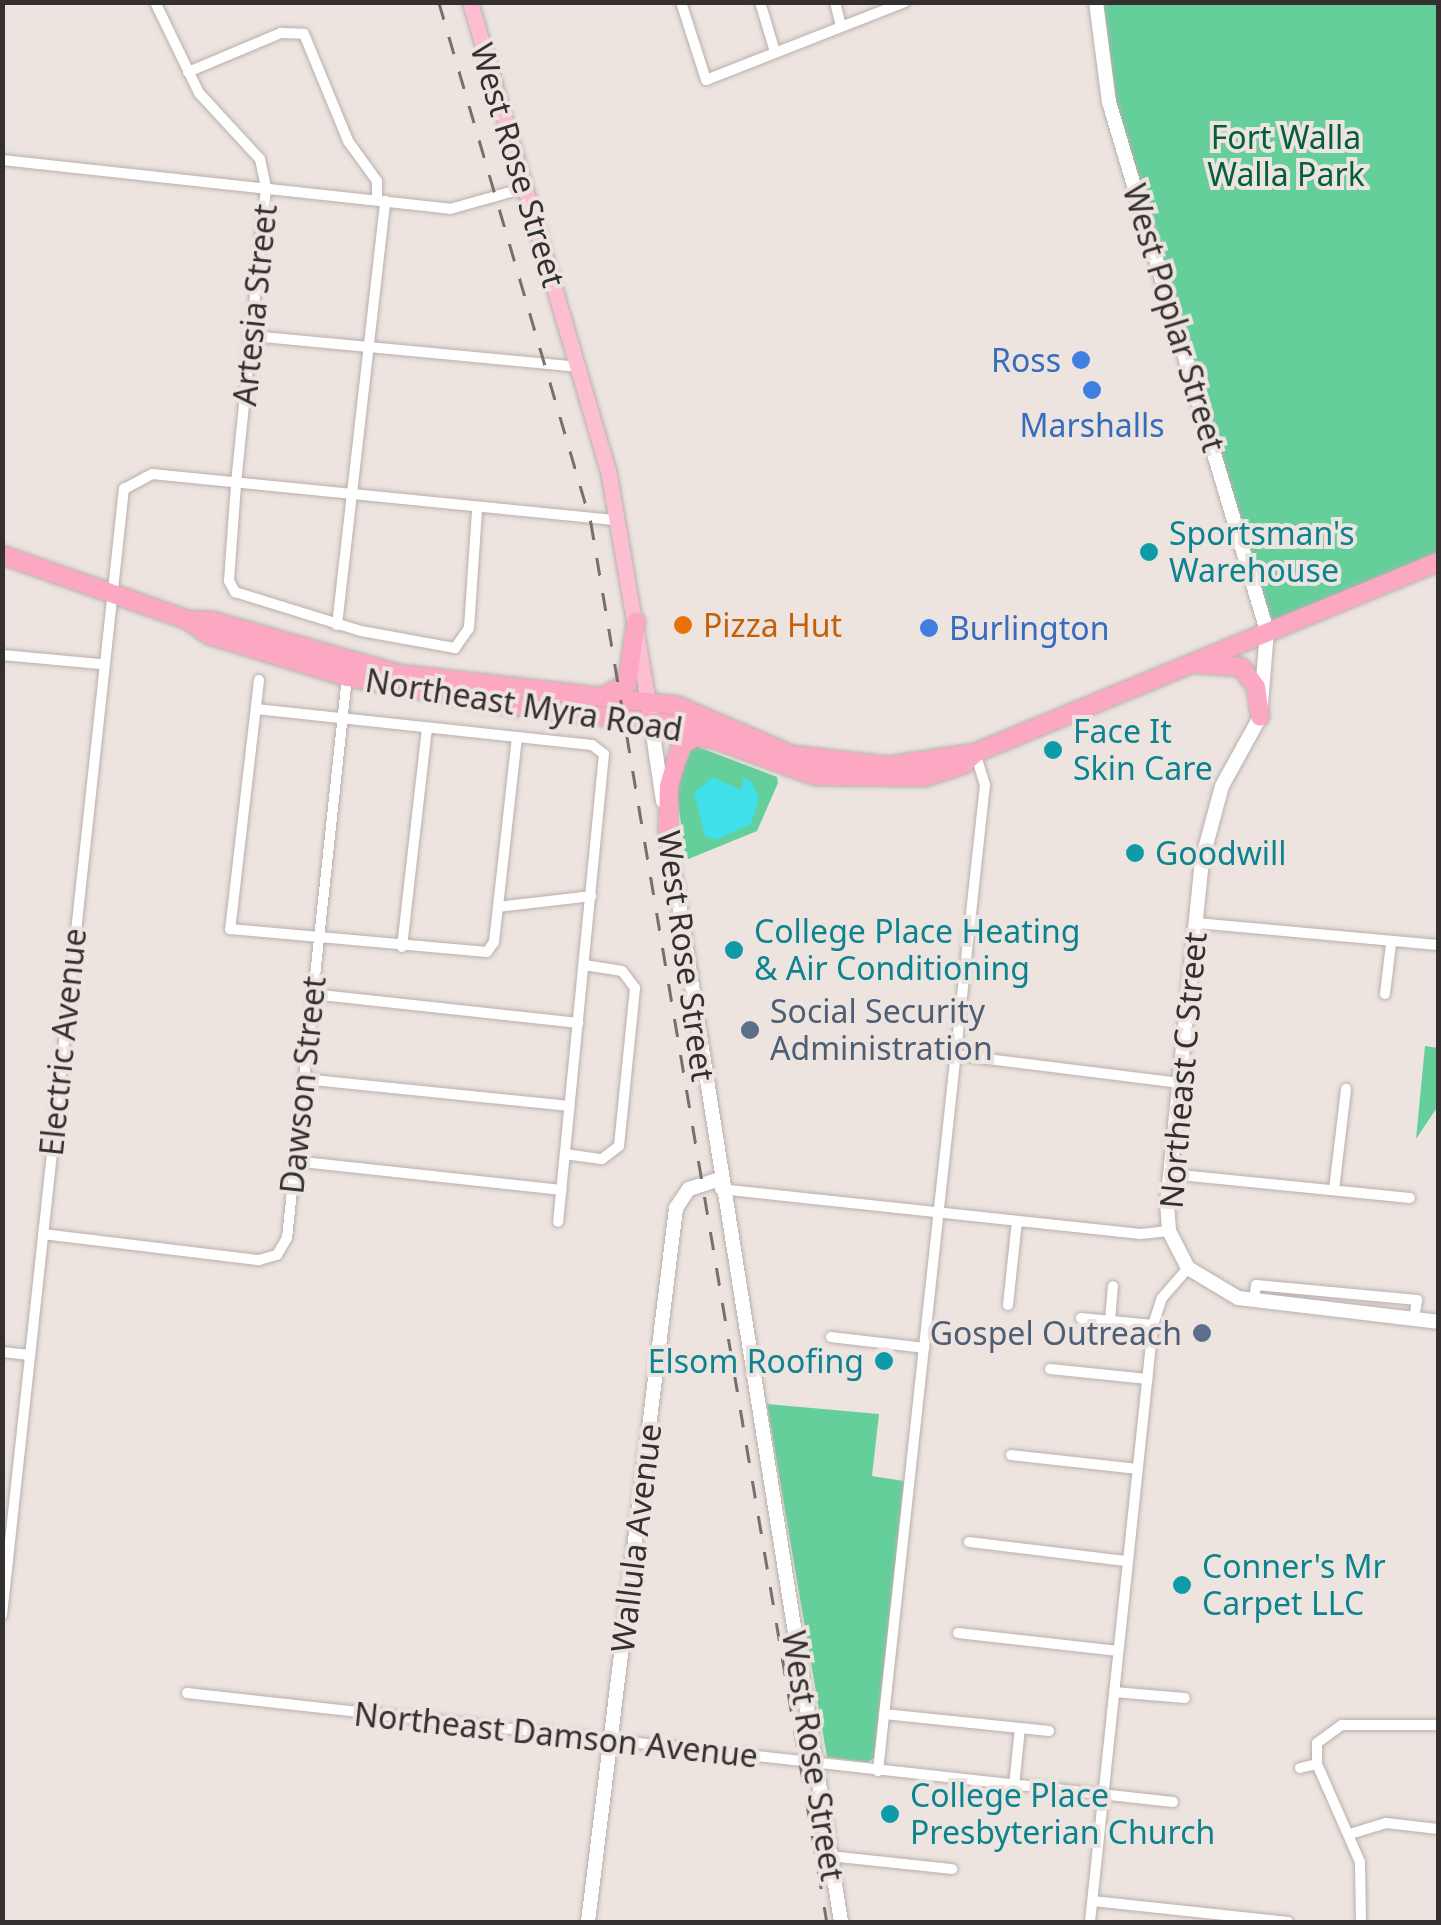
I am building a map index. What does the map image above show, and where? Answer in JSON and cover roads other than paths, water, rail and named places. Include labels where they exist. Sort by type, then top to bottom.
[{"type":"highway","name":"Northeast Myra Road","points":[[2,555],[188,620],[209,635],[347,677],[505,705],[652,721],[720,742],[784,768],[851,780],[925,777],[963,765],[974,753]]},
{"type":"highway","name":"Northeast Myra Road","points":[[188,620],[213,620],[399,674],[649,701],[698,711],[820,762],[888,766],[974,753],[1438,562]]},
{"type":"highway","points":[[604,696],[627,684],[636,622]]},
{"type":"highway","points":[[1186,664],[1241,667],[1256,687],[1260,717]]},
{"type":"highway","points":[[668,832],[669,786],[681,745],[697,736],[720,742]]},
{"type":"main road","name":"West Rose Street","points":[[470,2],[619,520],[720,1184],[841,1922]]},
{"type":"main road","name":"West Poplar Street","points":[[1096,2],[1110,102],[1266,631]]},
{"type":"main road","name":"Northeast C Street","points":[[1188,1268],[1169,1231],[1170,1174],[1196,922],[1210,821],[1260,717],[1266,631]]},
{"type":"main road","name":"Wallula Avenue","points":[[588,1922],[676,1208],[689,1188],[720,1184]]},
{"type":"main road","points":[[1188,1268],[1217,1289],[1254,1300],[1438,1322]]},
{"type":"street","name":"Artesia Street","points":[[155,2],[188,72],[260,159],[266,188],[230,581],[235,592],[337,625]]},
{"type":"street","points":[[682,2],[706,80],[905,2]]},
{"type":"street","points":[[760,2],[775,52]]},
{"type":"street","points":[[834,2],[841,26]]},
{"type":"street","points":[[188,72],[281,33],[304,34],[348,142],[377,180],[381,200],[337,625],[455,648],[470,628],[477,511]]},
{"type":"street","points":[[2,160],[450,209],[525,188]]},
{"type":"street","points":[[252,336],[578,367]]},
{"type":"street","name":"Electric Avenue","points":[[2,1615],[119,505],[138,476],[236,485]]},
{"type":"street","points":[[236,485],[477,511],[619,520]]},
{"type":"street","points":[[2,654],[102,664]]},
{"type":"street","name":"Dawson Street","points":[[42,1234],[259,1260],[277,1256],[287,1238],[347,677]]},
{"type":"street","points":[[259,680],[230,929],[476,955],[494,942],[517,737]]},
{"type":"street","points":[[256,708],[592,745],[604,754],[558,1222]]},
{"type":"street","points":[[402,947],[427,728]]},
{"type":"street","points":[[878,1771],[985,785],[974,753]]},
{"type":"street","points":[[498,907],[591,896]]},
{"type":"street","points":[[1196,922],[1391,944],[1438,945]]},
{"type":"street","points":[[1385,994],[1391,944]]},
{"type":"street","points":[[565,1154],[602,1159],[619,1146],[634,988],[622,971],[584,965]]},
{"type":"street","points":[[312,994],[578,1022]]},
{"type":"street","points":[[956,1055],[1179,1083]]},
{"type":"street","points":[[303,1079],[570,1106]]},
{"type":"street","points":[[1334,1190],[1346,1089]]},
{"type":"street","points":[[294,1160],[561,1190]]},
{"type":"street","points":[[1170,1174],[1410,1198]]},
{"type":"street","points":[[720,1184],[1016,1221],[1169,1231]]},
{"type":"street","points":[[1008,1304],[1016,1221]]},
{"type":"street","points":[[1090,1922],[1154,1325],[1162,1298],[1188,1268]]},
{"type":"street","points":[[1110,1320],[1113,1286]]},
{"type":"street","points":[[1081,1318],[1154,1325]]},
{"type":"street","points":[[832,1337],[924,1348]]},
{"type":"street","points":[[2,1352],[30,1355]]},
{"type":"street","points":[[1050,1369],[1147,1379]]},
{"type":"street","points":[[1012,1454],[1137,1469]]},
{"type":"street","points":[[969,1542],[1128,1561]]},
{"type":"street","points":[[958,1633],[1118,1651]]},
{"type":"street","points":[[1114,1692],[1185,1698]]},
{"type":"street","name":"Northeast Damson Avenue","points":[[187,1694],[1174,1802]]},
{"type":"street","points":[[884,1714],[1049,1731]]},
{"type":"street","points":[[1360,1922],[1364,1890],[1350,1834],[1317,1764],[1318,1742],[1342,1725],[1438,1725]]},
{"type":"street","points":[[1014,1786],[1020,1728]]},
{"type":"street","points":[[1300,1768],[1317,1764]]},
{"type":"street","points":[[1350,1834],[1386,1823],[1438,1829]]},
{"type":"street","points":[[830,1856],[952,1869]]},
{"type":"street","points":[[1093,1900],[1288,1922]]},
{"type":"water","points":[[713,777],[741,790],[744,778],[750,780],[759,797],[751,824],[716,840],[705,836],[694,793]]},
{"type":"railway","points":[[439,2],[591,522],[827,1922]]},
{"type":"place","name":"Ross","points":[[1081,360]]},
{"type":"place","name":"Marshalls","points":[[1092,390]]},
{"type":"place","name":"Sportsman's Warehouse","points":[[1149,552]]},
{"type":"place","name":"Pizza Hut","points":[[683,625]]},
{"type":"place","name":"Burlington","points":[[929,628]]},
{"type":"place","name":"Face It Skin Care","points":[[1053,750]]},
{"type":"place","name":"Goodwill","points":[[1135,853]]},
{"type":"place","name":"College Place Heating & Air Conditioning","points":[[734,950]]},
{"type":"place","name":"Social Security Administration","points":[[750,1030]]},
{"type":"place","name":"Gospel Outreach","points":[[1202,1333]]},
{"type":"place","name":"Elsom Roofing","points":[[884,1361]]},
{"type":"place","name":"Conner's Mr Carpet LLC","points":[[1182,1585]]},
{"type":"place","name":"College Place Presbyterian Church","points":[[890,1814]]},
{"type":"park label","name":"Fort Walla Walla Park","points":[[1286,156]]}]
